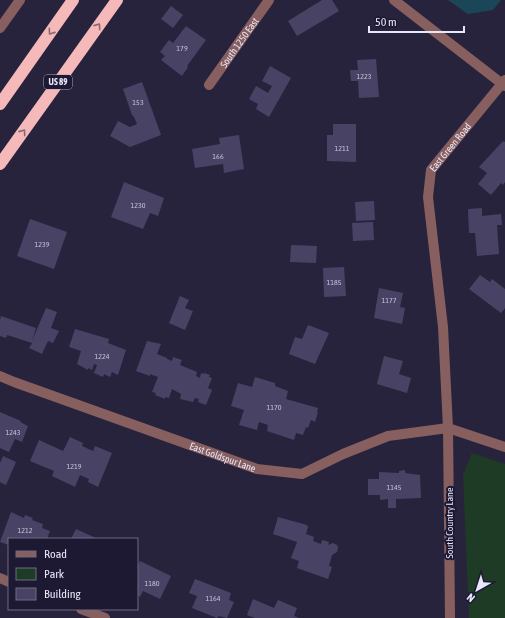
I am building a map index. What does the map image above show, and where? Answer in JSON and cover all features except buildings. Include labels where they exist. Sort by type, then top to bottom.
[{"type":"highway","points":[[0,104],[73,0]]},
{"type":"highway","name":"US 89","points":[[0,164],[117,0]]},
{"type":"street","points":[[0,28],[20,0]]},
{"type":"street","name":"South 1250 East","points":[[209,85],[269,0]]},
{"type":"street","name":"East Green Road","points":[[394,0],[504,83],[431,170],[428,197],[443,327],[448,428]]},
{"type":"street","name":"East Goldspur Lane","points":[[0,376],[257,469],[302,474],[343,454],[388,436],[448,428]]},
{"type":"street","points":[[448,428],[505,447]]},
{"type":"street","name":"South Country Lane","points":[[448,428],[450,618]]},
{"type":"street","points":[[84,610],[105,618]]},
{"type":"green space","points":[[472,453],[505,464],[505,618],[469,618],[463,475]]},
{"type":"water","points":[[448,0],[501,0],[493,10],[468,14]]}]
